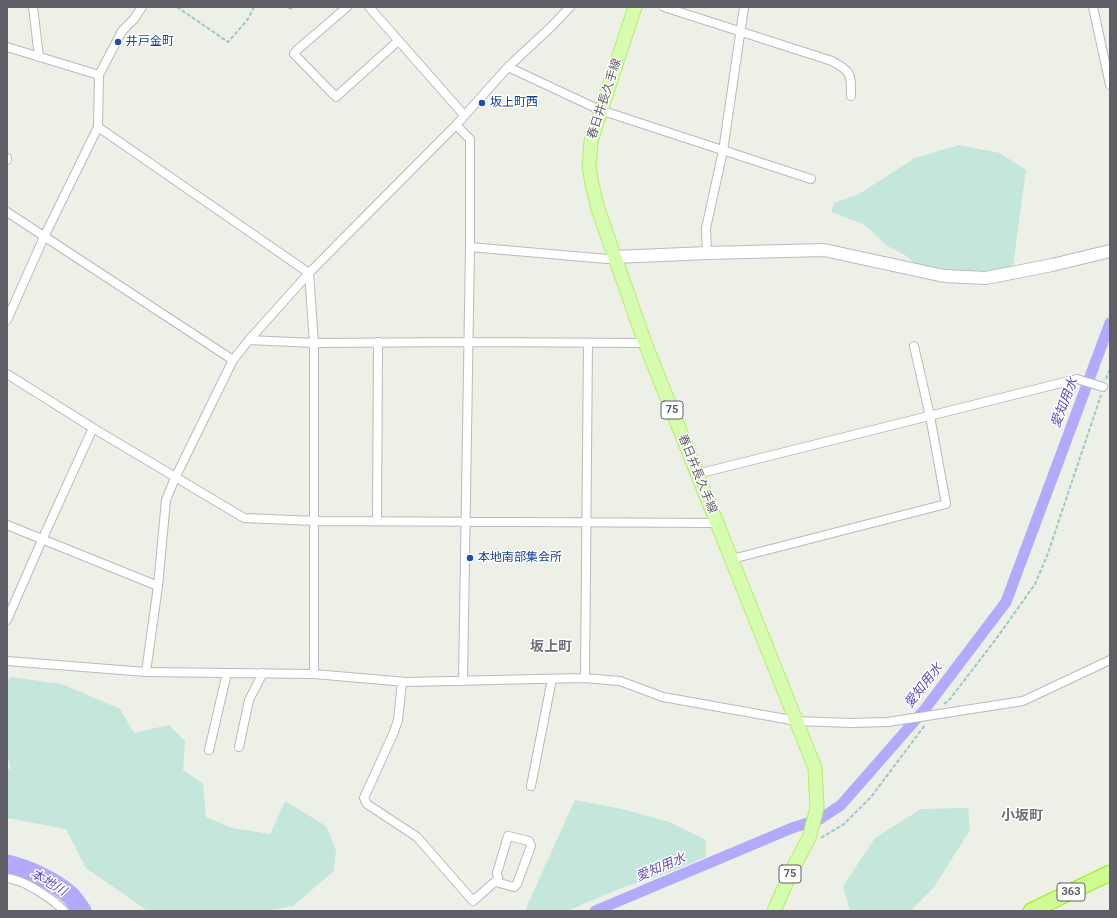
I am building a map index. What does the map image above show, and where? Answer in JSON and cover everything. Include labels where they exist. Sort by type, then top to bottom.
[{"type":"highway","name":"363","points":[[1031,911],[1110,873]]},
{"type":"main road","name":"春日井長久手線","points":[[635,7],[591,141],[589,167],[598,209],[645,343],[815,768],[817,808],[806,843],[791,872],[774,911]]},
{"type":"street","points":[[33,7],[39,57]]},
{"type":"street","points":[[7,320],[44,237],[98,127],[99,75],[122,31],[134,19],[142,7]]},
{"type":"street","points":[[347,7],[294,54],[336,97],[398,41]]},
{"type":"street","points":[[369,7],[464,115]]},
{"type":"street","points":[[146,672],[158,586],[166,500],[175,478],[233,360],[309,273],[456,125],[508,67],[570,7]]},
{"type":"street","points":[[664,7],[832,61],[844,68],[850,74],[851,96]]},
{"type":"street","points":[[707,253],[706,228],[723,151],[744,7]]},
{"type":"street","points":[[1093,7],[1110,85]]},
{"type":"street","points":[[7,47],[99,75]]},
{"type":"street","points":[[508,67],[600,110],[810,179]]},
{"type":"street","points":[[456,125],[470,139],[469,342],[463,681]]},
{"type":"street","points":[[98,127],[309,273]]},
{"type":"street","points":[[7,212],[233,360]]},
{"type":"street","points":[[470,247],[607,259],[615,257],[707,253],[824,250],[944,276],[986,278],[1110,251]]},
{"type":"street","points":[[309,273],[314,343],[314,674]]},
{"type":"street","points":[[249,340],[314,343],[645,343]]},
{"type":"street","points":[[377,521],[378,342]]},
{"type":"street","points":[[586,678],[588,342]]},
{"type":"street","points":[[732,559],[946,504],[930,416],[914,346]]},
{"type":"street","points":[[7,374],[175,478],[244,518],[315,521],[717,523]]},
{"type":"street","points":[[697,474],[1077,378],[1103,387]]},
{"type":"street","points":[[7,620],[93,428]]},
{"type":"street","points":[[7,525],[158,586]]},
{"type":"street","points":[[7,660],[146,672],[314,674],[402,682],[586,678],[620,680],[663,697],[797,721],[851,723],[888,722],[1023,701],[1110,660]]},
{"type":"street","points":[[209,750],[227,673]]},
{"type":"street","points":[[239,747],[249,700],[263,673]]},
{"type":"street","points":[[532,786],[552,679]]},
{"type":"street","points":[[402,682],[398,720],[364,798],[367,804],[417,837],[473,901],[498,879]]},
{"type":"street","points":[[508,836],[529,841],[530,846],[517,884],[514,887],[499,883],[498,879],[497,873],[508,836]]},
{"type":"street","points":[[7,878],[34,889],[64,911]]},
{"type":"path","points":[[177,7],[228,42],[248,19],[254,7]]},
{"type":"path","points":[[288,7],[292,10]]},
{"type":"path","points":[[806,843],[844,824],[871,796],[929,715],[950,699],[996,639],[1035,584],[1050,548],[1110,369]]},
{"type":"shaded area","points":[[959,145],[1000,153],[1026,170],[1013,266],[987,272],[951,270],[917,265],[905,255],[887,246],[865,225],[831,212],[834,203],[859,194],[915,158]]},
{"type":"shaded area","points":[[11,677],[62,684],[120,709],[134,733],[169,725],[185,741],[183,770],[203,784],[206,817],[232,828],[270,834],[285,801],[326,826],[336,850],[334,871],[293,906],[265,911],[148,911],[86,868],[66,829],[7,818],[7,770],[11,768],[7,755],[7,682]]},
{"type":"shaded area","points":[[575,800],[622,809],[669,822],[706,840],[706,857],[667,873],[621,888],[567,911],[527,911],[526,908]]},
{"type":"shaded area","points":[[968,808],[970,830],[934,887],[910,911],[850,911],[843,886],[875,838],[921,809]]},
{"type":"waterway","name":"愛知用水","points":[[595,911],[792,828],[820,819],[841,805],[925,709],[1006,602],[1110,323]]},
{"type":"waterway","name":"本地川","points":[[7,864],[32,872],[57,885],[71,896],[82,911]]},
{"type":"place","name":"井戸金町","points":[[118,42]]},
{"type":"place","name":"坂上町西","points":[[482,103]]},
{"type":"place","name":"本地南部集会所","points":[[470,558]]},
{"type":"district","name":"坂上町","points":[[551,647]]},
{"type":"district","name":"小坂町","points":[[1022,816]]}]
